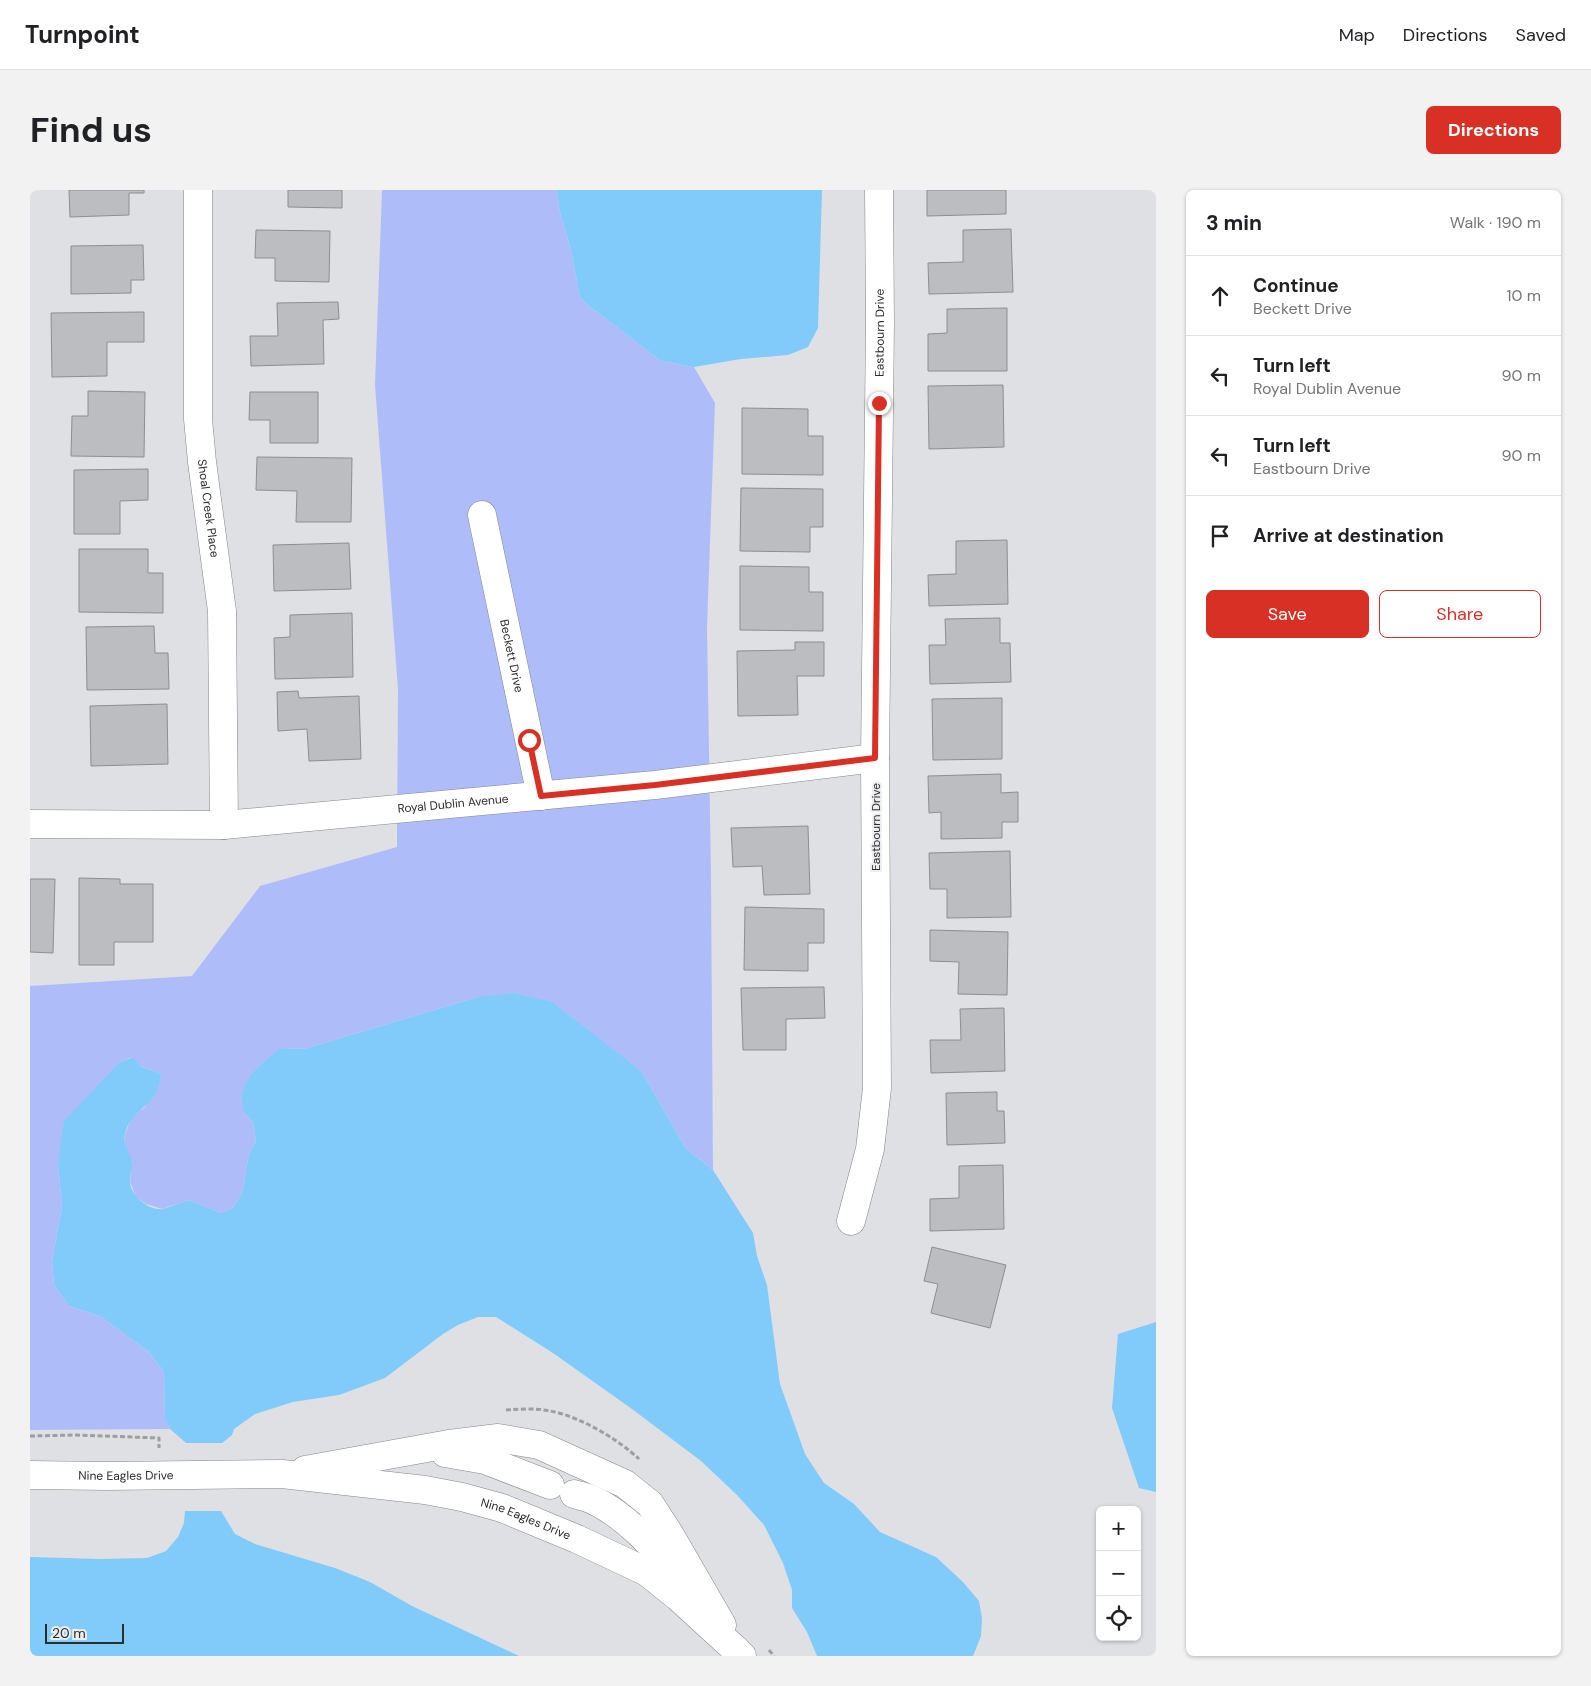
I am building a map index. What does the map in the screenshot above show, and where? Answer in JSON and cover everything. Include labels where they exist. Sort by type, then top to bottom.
[{"type":"street","name":"Shoal Creek Place","points":[[198,190],[198,420],[222,611],[224,825]]},
{"type":"street","name":"Eastbourn Drive","points":[[851,1221],[870,1148],[877,1088],[875,758],[880,324],[879,190]]},
{"type":"street","name":"Beckett Drive","points":[[482,516],[541,796]]},
{"type":"street","name":"Royal Dublin Avenue","points":[[30,824],[224,825],[655,785],[875,758]]},
{"type":"street","name":"Nine Eagles Drive","points":[[282,1474],[419,1449],[498,1438],[539,1445],[626,1484],[650,1504],[739,1652]]},
{"type":"street","name":"Nine Eagles Drive","points":[[419,1449],[485,1460],[593,1500],[622,1519],[663,1556],[739,1652]]},
{"type":"street","name":"Nine Eagles Drive","points":[[30,1475],[282,1474],[425,1490],[462,1497],[502,1508],[647,1572],[739,1652]]},
{"type":"shaded area","points":[[382,190],[557,190],[560,213],[571,250],[580,298],[661,361],[694,367],[715,403],[707,627],[713,1170],[686,1149],[642,1072],[478,997],[304,1049],[281,1048],[262,1063],[249,1080],[243,1111],[253,1122],[256,1141],[249,1154],[242,1193],[234,1207],[221,1213],[189,1200],[162,1209],[146,1204],[136,1197],[130,1182],[132,1161],[124,1146],[125,1135],[131,1118],[145,1107],[161,1073],[141,1067],[132,1057],[120,1062],[58,1164],[62,1206],[52,1262],[54,1285],[69,1306],[100,1316],[149,1352],[164,1372],[165,1419],[170,1429],[30,1430],[30,986],[192,976],[260,886],[397,847],[398,689],[375,385]]},
{"type":"shaded area","points":[[557,190],[822,190],[818,328],[808,347],[788,355],[741,359],[694,367],[661,361],[580,298],[571,250],[560,213]]},
{"type":"shaded area","points":[[513,993],[552,1002],[642,1072],[686,1149],[713,1170],[753,1233],[757,1256],[767,1285],[780,1384],[805,1454],[824,1483],[854,1504],[880,1532],[936,1557],[963,1582],[979,1601],[982,1618],[981,1636],[973,1656],[817,1656],[807,1632],[792,1608],[792,1590],[783,1563],[764,1525],[737,1495],[701,1461],[632,1409],[553,1353],[496,1317],[478,1317],[458,1325],[443,1334],[385,1378],[339,1395],[293,1402],[255,1414],[234,1429],[232,1435],[222,1443],[186,1443],[170,1429],[165,1419],[164,1372],[149,1352],[100,1316],[69,1306],[54,1285],[52,1262],[62,1206],[58,1164],[64,1121],[120,1062],[133,1057],[141,1067],[161,1073],[155,1094],[128,1125],[124,1139],[132,1159],[131,1187],[137,1197],[152,1208],[163,1209],[189,1200],[221,1213],[234,1207],[242,1193],[249,1154],[256,1141],[253,1122],[243,1111],[242,1095],[244,1087],[257,1068],[275,1052],[281,1048],[304,1049],[478,997]]},
{"type":"shaded area","points":[[1156,1322],[1156,1492],[1139,1488],[1112,1408],[1118,1334]]},
{"type":"shaded area","points":[[185,1511],[221,1511],[235,1534],[255,1544],[335,1568],[370,1582],[412,1606],[519,1656],[30,1656],[30,1557],[147,1558],[166,1551],[178,1537],[184,1523]]},
{"type":"building","points":[[69,190],[144,190],[144,193],[129,193],[129,215],[70,217]]},
{"type":"building","points":[[288,190],[342,190],[342,208],[288,207]]},
{"type":"building","points":[[927,190],[1006,190],[1006,214],[927,216]]},
{"type":"building","points":[[1011,229],[1013,292],[929,294],[928,263],[963,262],[963,230]]},
{"type":"building","points":[[256,230],[330,231],[329,282],[275,281],[275,258],[255,258]]},
{"type":"building","points":[[143,245],[144,280],[131,280],[131,293],[71,294],[71,246]]},
{"type":"building","points":[[338,302],[339,319],[323,320],[324,364],[251,366],[250,336],[278,336],[277,303]]},
{"type":"building","points":[[1007,308],[1007,371],[928,371],[928,334],[947,333],[947,309]]},
{"type":"building","points":[[144,312],[144,342],[107,342],[107,376],[52,377],[51,313]]},
{"type":"building","points":[[1003,385],[1004,447],[929,449],[928,386]]},
{"type":"building","points":[[88,391],[145,392],[144,457],[71,456],[72,416],[88,416]]},
{"type":"building","points":[[250,392],[318,392],[318,443],[270,443],[270,420],[249,420]]},
{"type":"building","points":[[742,408],[808,409],[808,436],[823,436],[823,475],[742,474]]},
{"type":"building","points":[[257,457],[352,458],[351,522],[296,522],[297,491],[256,490]]},
{"type":"building","points":[[148,469],[148,500],[120,501],[120,534],[74,534],[74,470]]},
{"type":"building","points":[[741,488],[823,489],[823,527],[810,527],[810,552],[740,551]]},
{"type":"building","points":[[1007,540],[1008,604],[929,606],[928,575],[956,574],[956,541]]},
{"type":"building","points":[[349,543],[351,589],[274,591],[273,545]]},
{"type":"building","points":[[79,549],[148,549],[148,573],[163,573],[163,613],[79,612]]},
{"type":"building","points":[[740,566],[809,567],[809,592],[823,592],[823,631],[740,630]]},
{"type":"building","points":[[352,613],[353,677],[275,679],[274,638],[290,637],[290,615]]},
{"type":"building","points":[[1000,618],[1000,643],[1010,643],[1011,682],[930,684],[929,645],[946,645],[945,619]]},
{"type":"building","points":[[154,626],[155,653],[168,653],[169,689],[87,690],[86,627]]},
{"type":"building","points":[[795,642],[824,642],[824,676],[797,676],[798,715],[738,716],[737,651],[795,650]]},
{"type":"building","points":[[298,691],[299,698],[359,696],[361,759],[309,761],[307,729],[278,731],[277,692]]},
{"type":"building","points":[[1002,698],[1002,759],[933,760],[932,699]]},
{"type":"building","points":[[167,704],[168,764],[91,766],[90,706]]},
{"type":"building","points":[[1001,774],[1001,793],[1018,792],[1018,822],[1002,822],[1002,838],[941,839],[941,812],[929,813],[928,776]]},
{"type":"building","points":[[808,826],[810,894],[764,895],[762,866],[733,867],[731,828]]},
{"type":"building","points":[[1010,851],[1011,917],[947,918],[947,889],[930,889],[929,853]]},
{"type":"building","points":[[79,878],[120,879],[120,884],[153,884],[153,942],[114,942],[114,965],[79,965]]},
{"type":"building","points":[[30,879],[55,879],[53,953],[30,952]]},
{"type":"building","points":[[745,907],[824,909],[824,943],[808,943],[808,971],[744,970]]},
{"type":"building","points":[[930,930],[1008,932],[1007,995],[958,994],[959,962],[930,961]]},
{"type":"building","points":[[824,987],[825,1018],[786,1019],[786,1050],[743,1050],[741,988]]},
{"type":"building","points":[[1004,1008],[1005,1071],[931,1073],[930,1040],[961,1040],[960,1009]]},
{"type":"building","points":[[997,1092],[997,1111],[1004,1111],[1005,1143],[947,1145],[946,1093]]},
{"type":"building","points":[[1003,1165],[1004,1229],[930,1231],[930,1199],[959,1198],[959,1166]]},
{"type":"building","points":[[932,1247],[1006,1265],[990,1328],[931,1313],[938,1284],[924,1281]]},
{"type":"route","points":[[529,740],[541,796],[655,785],[875,758],[879,403]]}]
